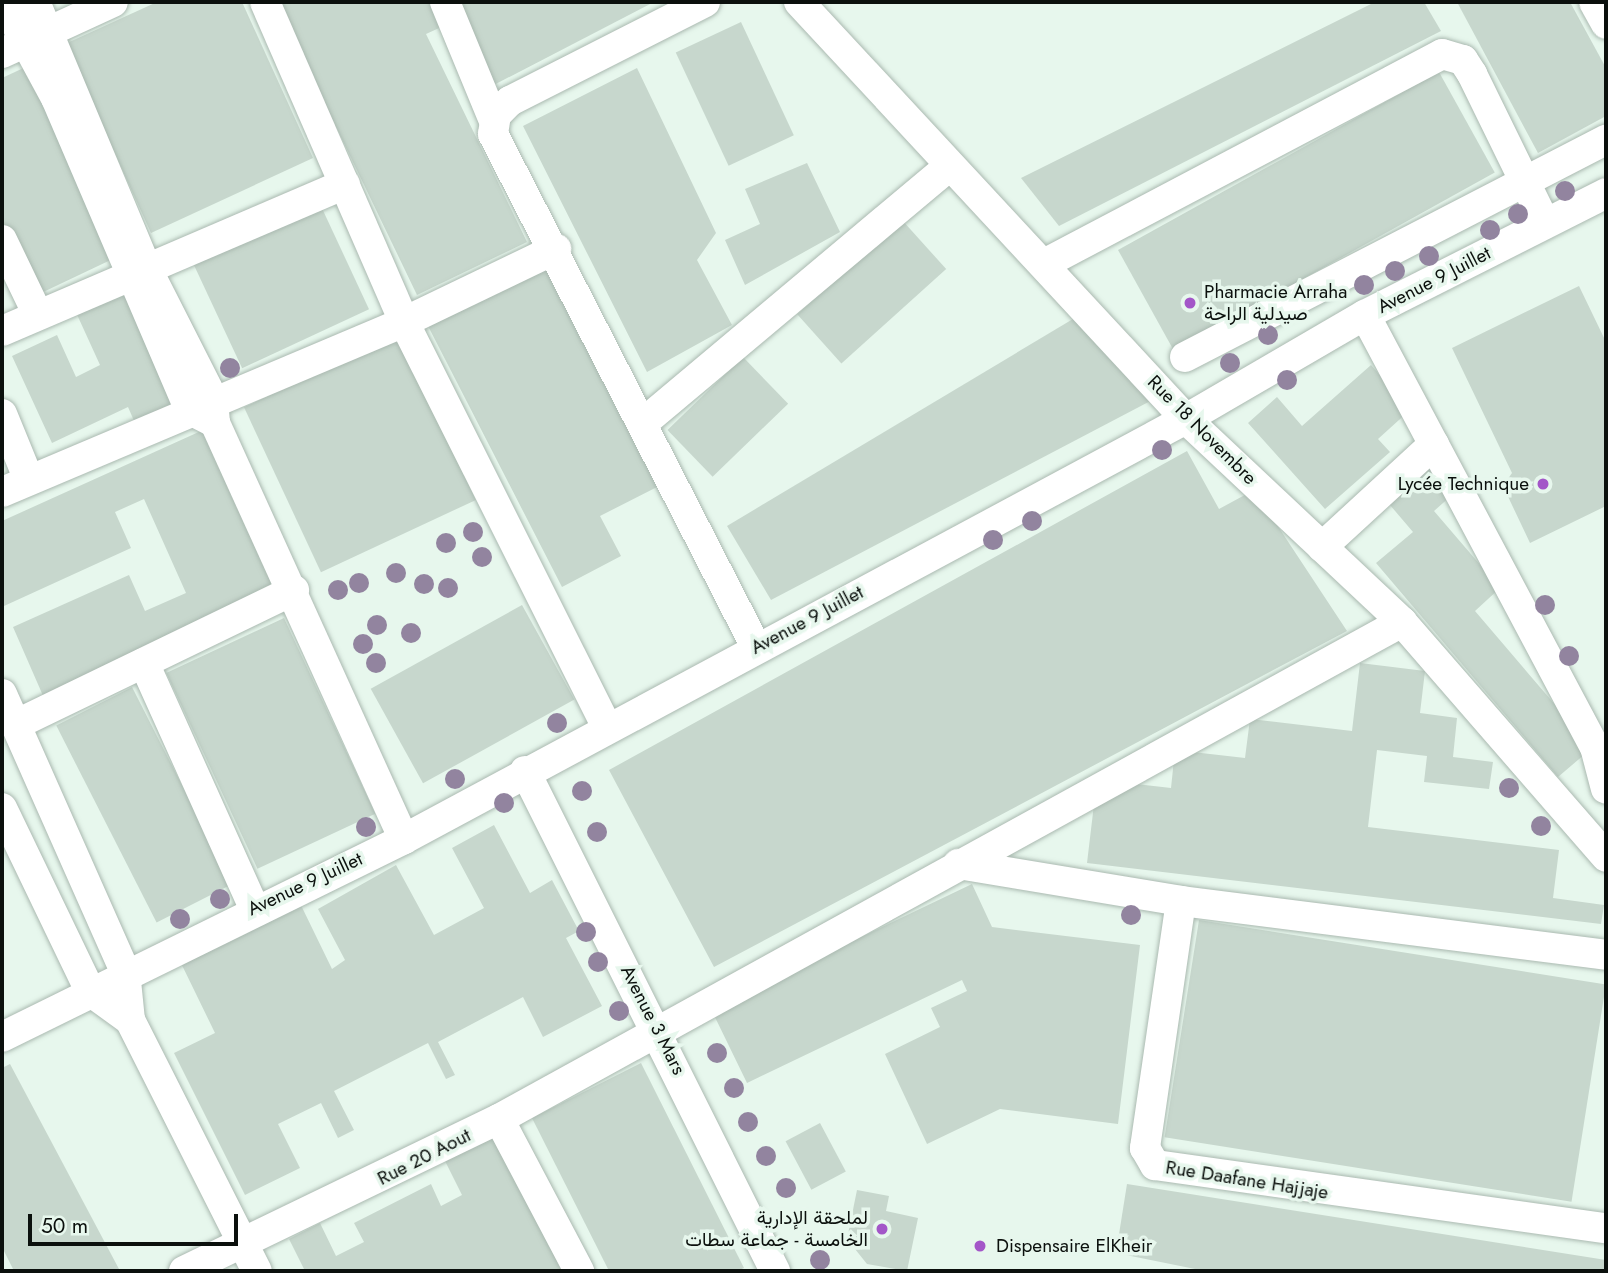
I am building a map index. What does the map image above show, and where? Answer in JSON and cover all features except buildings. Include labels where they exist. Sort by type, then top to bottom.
[{"type":"street","points":[[4,2],[139,270],[294,590],[404,839]]},
{"type":"street","points":[[26,42],[35,2]]},
{"type":"street","points":[[26,42],[113,2]]},
{"type":"street","points":[[265,2],[404,322],[607,727]]},
{"type":"street","points":[[445,2],[494,121],[497,145],[556,249],[756,647]]},
{"type":"street","points":[[494,121],[526,91],[705,2]]},
{"type":"street","name":"Rue 18 Novembre","points":[[799,2],[1186,419],[1402,622],[1604,846]]},
{"type":"street","points":[[1594,2],[1606,24]]},
{"type":"street","points":[[1044,264],[1429,56],[1463,60],[1545,223]]},
{"type":"street","points":[[1185,356],[1606,141]]},
{"type":"street","points":[[643,423],[949,166]]},
{"type":"street","points":[[2,331],[139,270],[345,184]]},
{"type":"street","name":"Avenue 9 Juillet","points":[[2,1037],[125,971],[404,839],[525,771],[1186,419],[1365,315],[1606,193]]},
{"type":"street","points":[[2,240],[38,316]]},
{"type":"street","points":[[2,492],[206,411],[404,322],[556,249]]},
{"type":"street","points":[[1365,315],[1595,747],[1606,789]]},
{"type":"street","points":[[2,414],[29,480]]},
{"type":"street","points":[[1322,547],[1434,444]]},
{"type":"street","points":[[15,725],[294,590]]},
{"type":"street","name":"Rue 20 Aout","points":[[184,1271],[499,1119],[1402,622]]},
{"type":"street","points":[[144,663],[254,908]]},
{"type":"street","points":[[2,694],[125,971],[130,1020],[257,1271]]},
{"type":"street","name":"Avenue 3 Mars","points":[[525,771],[660,1032],[775,1271]]},
{"type":"street","points":[[54,814],[5,825],[90,991],[130,1020]]},
{"type":"street","points":[[958,864],[1181,901],[1606,955]]},
{"type":"street","name":"Rue Daafane Hajjaje","points":[[1181,901],[1145,1148],[1155,1165],[1606,1228]]},
{"type":"street","points":[[499,1119],[579,1271]]},
{"type":"place","name":"Pharmacie Arraha صيدلية الراحة","points":[[1190,303]]},
{"type":"place","name":"Lycée Technique","points":[[1543,484]]},
{"type":"place","name":"لملحقة الإدارية الخامسة - جماعة سطات","points":[[882,1229]]},
{"type":"place","name":"Dispensaire ElKheir","points":[[980,1246]]}]
